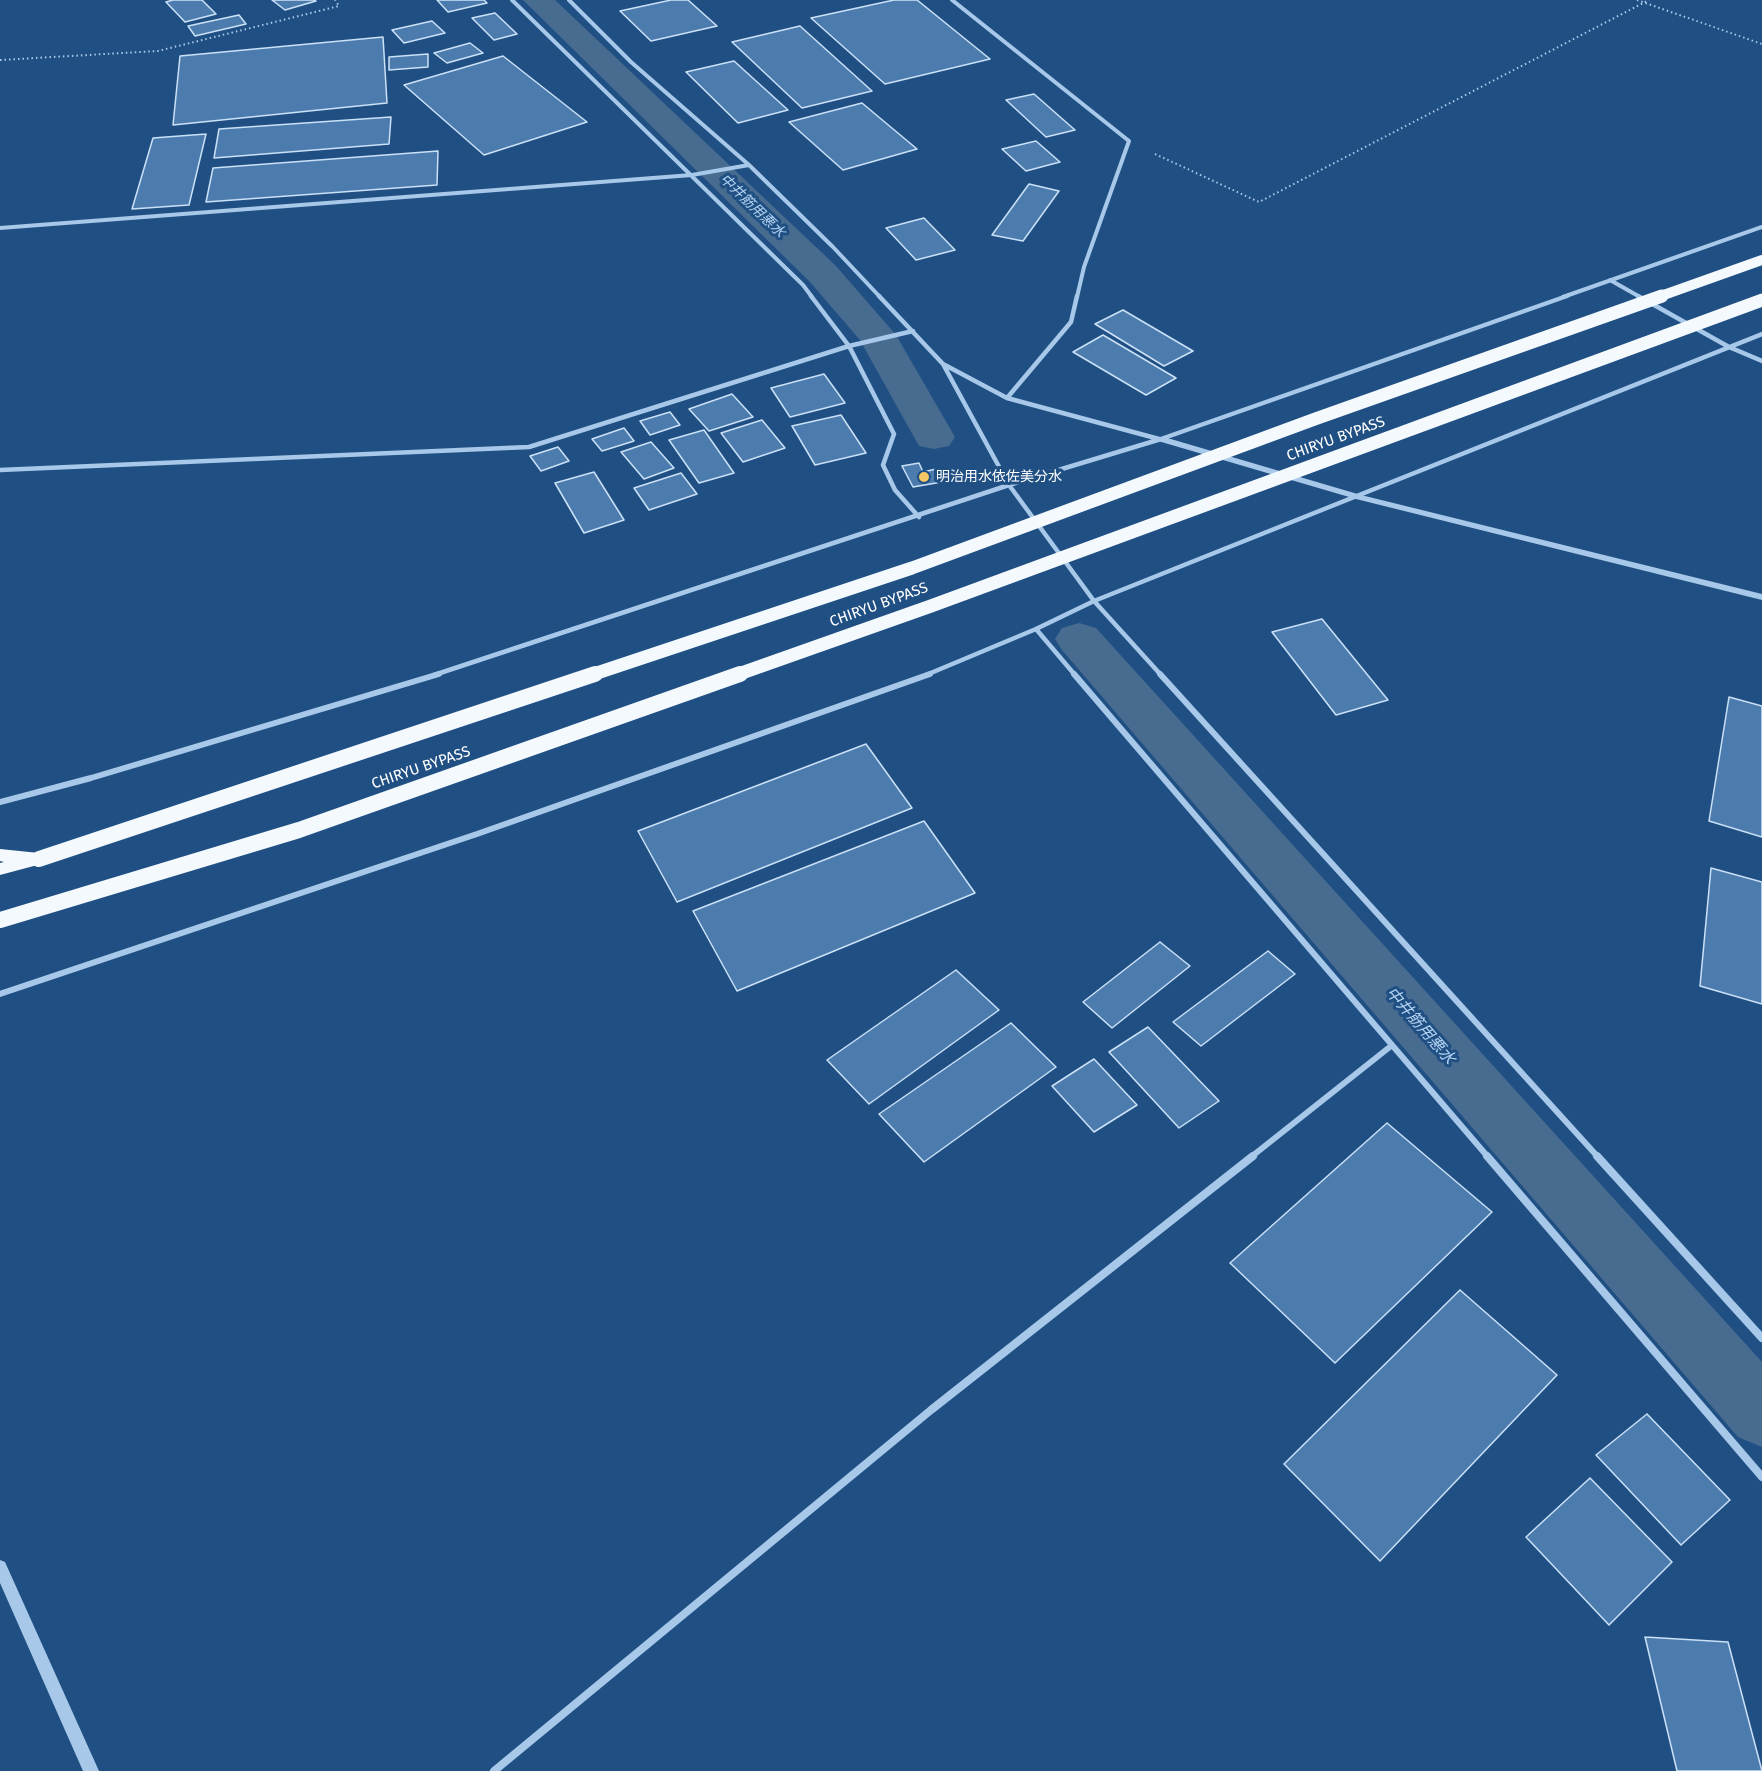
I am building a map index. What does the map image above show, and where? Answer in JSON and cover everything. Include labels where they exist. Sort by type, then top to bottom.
[{"type":"highway","name":"CHIRYU BYPASS","points":[[0,869],[39,859],[912,568],[1315,419],[1762,260]]},
{"type":"highway","name":"CHIRYU BYPASS","points":[[0,920],[299,830],[931,606],[1762,300]]},
{"type":"highway","points":[[0,855],[39,859]]},
{"type":"street","points":[[512,0],[803,285],[849,346],[894,434],[883,465],[895,490],[919,517]]},
{"type":"street","points":[[569,0],[631,62],[749,165],[833,247],[943,364],[1009,485],[1094,601],[1762,1338]]},
{"type":"street","points":[[952,0],[1129,141],[1084,267],[1071,322],[1007,398]]},
{"type":"street","points":[[0,228],[692,175],[749,165]]},
{"type":"street","points":[[0,802],[91,778],[451,670],[919,517],[1009,485],[1161,439],[1762,226]]},
{"type":"street","points":[[1610,280],[1729,347],[1762,361]]},
{"type":"street","points":[[0,470],[529,447],[849,346],[913,331]]},
{"type":"street","points":[[0,994],[511,822],[929,674],[1036,630],[1094,601],[1762,334]]},
{"type":"street","points":[[943,364],[1007,398],[1161,439],[1359,497],[1762,597]]},
{"type":"street","points":[[1036,630],[1762,1477]]},
{"type":"street","points":[[494,1771],[931,1410],[1391,1046]]},
{"type":"street","points":[[0,1567],[92,1771]]},
{"type":"path","points":[[0,60],[158,51],[339,6],[335,0]]},
{"type":"path","points":[[1637,0],[1762,44]]},
{"type":"path","points":[[1129,141],[1259,202],[1649,0]]},
{"type":"building","points":[[202,0],[216,14],[185,22],[166,2]]},
{"type":"building","points":[[272,0],[315,0],[316,1],[285,10]]},
{"type":"building","points":[[437,0],[484,0],[487,3],[448,12]]},
{"type":"building","points":[[671,0],[688,0],[717,26],[651,41],[620,11]]},
{"type":"building","points":[[894,0],[917,0],[990,59],[885,84],[811,18]]},
{"type":"building","points":[[495,13],[517,34],[494,40],[472,18]]},
{"type":"building","points":[[239,15],[246,24],[195,36],[188,26]]},
{"type":"building","points":[[432,21],[445,33],[404,43],[392,30]]},
{"type":"building","points":[[800,26],[872,91],[802,108],[732,42]]},
{"type":"building","points":[[383,37],[387,103],[173,125],[180,56]]},
{"type":"building","points":[[470,43],[483,53],[447,63],[434,53]]},
{"type":"building","points":[[428,54],[428,67],[389,70],[389,57]]},
{"type":"building","points":[[503,56],[587,122],[484,155],[404,85]]},
{"type":"building","points":[[734,61],[788,110],[738,123],[686,72]]},
{"type":"building","points":[[1034,94],[1075,130],[1046,137],[1006,100]]},
{"type":"building","points":[[862,103],[917,149],[843,170],[789,122]]},
{"type":"building","points":[[391,117],[389,144],[214,158],[219,129]]},
{"type":"building","points":[[206,134],[189,205],[132,209],[153,138]]},
{"type":"building","points":[[1036,141],[1060,162],[1026,171],[1002,149]]},
{"type":"building","points":[[438,151],[437,185],[206,202],[213,168]]},
{"type":"building","points":[[1029,184],[1059,191],[1023,241],[992,235]]},
{"type":"building","points":[[924,218],[955,250],[916,260],[886,228]]},
{"type":"building","points":[[1123,310],[1193,351],[1164,366],[1095,324]]},
{"type":"building","points":[[1103,335],[1176,378],[1146,395],[1073,352]]},
{"type":"building","points":[[824,374],[845,403],[790,417],[771,388]]},
{"type":"building","points":[[732,394],[753,417],[709,431],[689,409]]},
{"type":"building","points":[[670,412],[680,425],[650,435],[640,421]]},
{"type":"building","points":[[841,415],[866,453],[815,465],[792,426]]},
{"type":"building","points":[[762,420],[785,448],[743,462],[721,433]]},
{"type":"building","points":[[624,428],[634,441],[602,451],[592,439]]},
{"type":"building","points":[[704,430],[734,473],[699,483],[669,440]]},
{"type":"building","points":[[651,442],[674,468],[644,479],[621,452]]},
{"type":"building","points":[[558,447],[569,461],[541,471],[530,456]]},
{"type":"building","name":"明治用水依佐美分水","points":[[919,463],[923,472],[936,469],[942,482],[913,487],[902,466]]},
{"type":"building","points":[[594,472],[624,520],[584,533],[555,483]]},
{"type":"building","points":[[681,473],[697,494],[649,510],[634,488]]},
{"type":"building","points":[[1322,619],[1388,700],[1336,715],[1272,632]]},
{"type":"building","points":[[1729,697],[1762,706],[1762,837],[1709,821]]},
{"type":"building","points":[[866,744],[912,808],[677,902],[638,831]]},
{"type":"building","points":[[924,821],[975,893],[737,991],[693,911]]},
{"type":"building","points":[[1711,868],[1762,882],[1762,1004],[1700,986]]},
{"type":"building","points":[[1160,942],[1190,966],[1112,1028],[1083,1002]]},
{"type":"building","points":[[1268,951],[1295,974],[1201,1046],[1173,1022]]},
{"type":"building","points":[[956,970],[999,1010],[869,1104],[827,1060]]},
{"type":"building","points":[[1011,1023],[1056,1067],[924,1162],[879,1114]]},
{"type":"building","points":[[1148,1027],[1219,1101],[1179,1128],[1109,1052]]},
{"type":"building","points":[[1094,1059],[1137,1105],[1094,1132],[1052,1086]]},
{"type":"building","points":[[1387,1123],[1492,1212],[1335,1363],[1230,1263]]},
{"type":"building","points":[[1460,1290],[1557,1375],[1380,1561],[1284,1464]]},
{"type":"building","points":[[1647,1414],[1730,1500],[1681,1545],[1596,1455]]},
{"type":"building","points":[[1590,1478],[1672,1562],[1609,1625],[1526,1537]]},
{"type":"building","points":[[1645,1637],[1728,1642],[1762,1771],[1677,1771]]},
{"type":"waterway","name":"中井筋用悪水","points":[[538,0],[823,274],[877,335],[934,437]]},
{"type":"waterway","name":"中井筋用悪水","points":[[1079,639],[1762,1413]]},
{"type":"place","name":"明治用水依佐美分水","points":[[924,477]]}]
